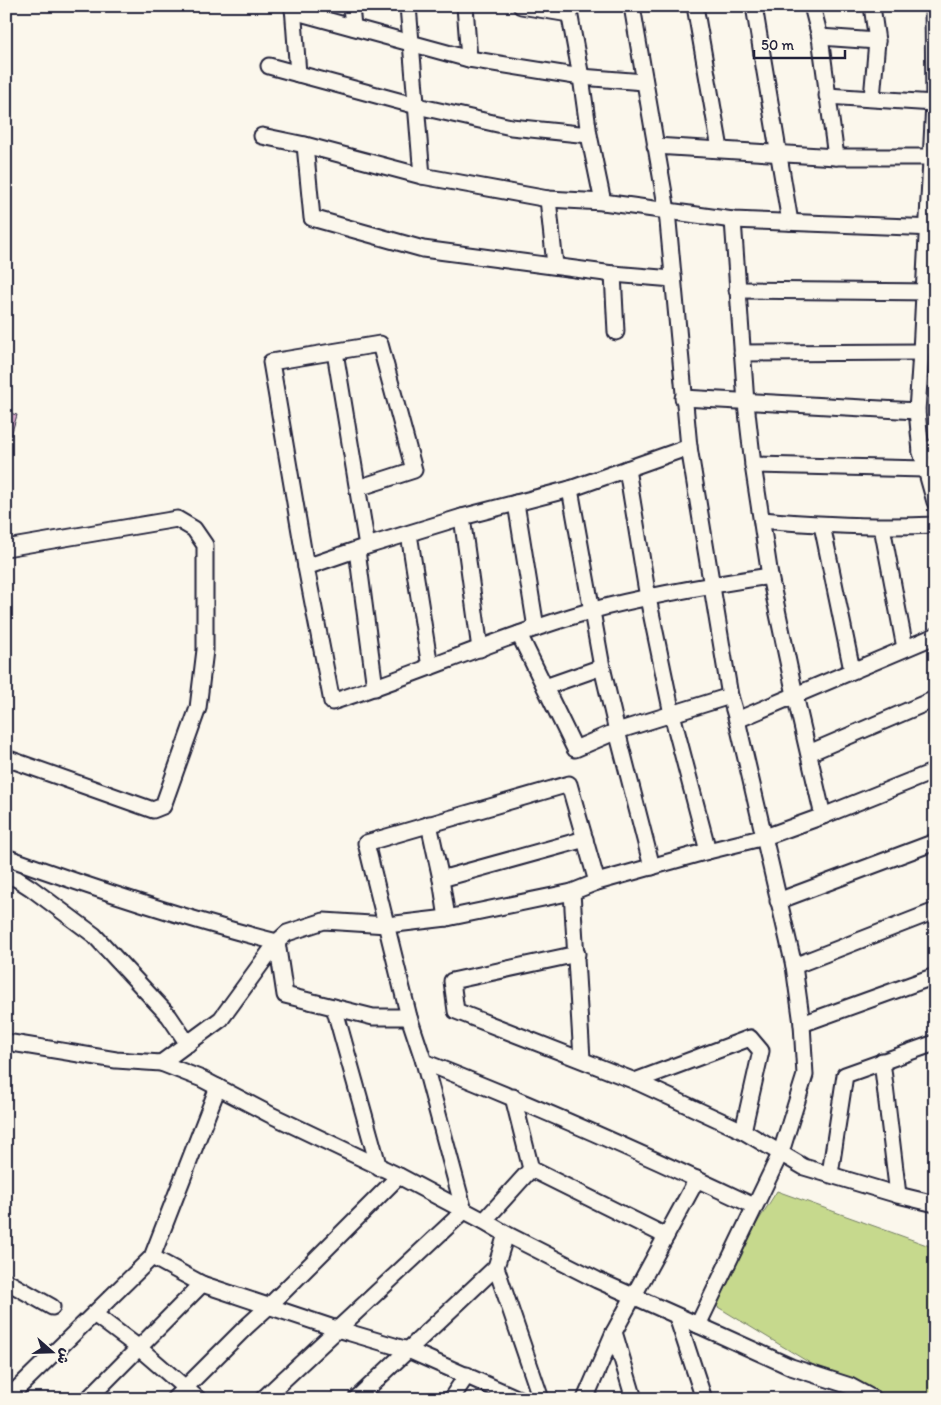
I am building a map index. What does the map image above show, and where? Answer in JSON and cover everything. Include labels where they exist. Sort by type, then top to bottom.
[{"type":"street","points":[[351,6],[353,27]]},
{"type":"street","points":[[408,6],[422,176]]},
{"type":"street","points":[[464,6],[469,58]]},
{"type":"street","points":[[521,6],[569,10],[589,134],[603,202]]},
{"type":"street","points":[[632,6],[667,211],[688,447],[730,696],[765,837],[794,966],[802,1024],[805,1075],[781,1152],[698,1325]]},
{"type":"street","points":[[695,6],[720,149]]},
{"type":"street","points":[[754,6],[790,222]]},
{"type":"street","points":[[812,6],[820,37],[836,157]]},
{"type":"street","points":[[872,6],[877,41],[872,98]]},
{"type":"street","points":[[933,6],[934,103],[929,292],[916,411],[928,450],[925,469],[935,502]]},
{"type":"street","points":[[298,74],[293,9],[469,58],[581,76],[644,82]]},
{"type":"street","points":[[820,37],[877,41]]},
{"type":"street","points":[[269,66],[417,106],[511,127],[589,134]]},
{"type":"street","points":[[827,96],[934,103]]},
{"type":"street","points":[[262,136],[305,145],[422,176],[548,199],[603,202],[733,220],[931,228]]},
{"type":"street","points":[[305,145],[312,218],[423,249],[613,274],[674,280]]},
{"type":"street","points":[[655,146],[836,157],[933,157]]},
{"type":"street","points":[[548,199],[556,265]]},
{"type":"street","points":[[733,220],[746,403],[753,465],[770,576],[823,816]]},
{"type":"street","points":[[613,274],[616,332]]},
{"type":"street","points":[[737,290],[929,292]]},
{"type":"street","points":[[358,488],[414,470],[380,344],[272,362],[306,567],[332,702],[375,688],[536,628],[591,611],[711,585],[770,576]]},
{"type":"street","points":[[335,352],[358,488],[375,688]]},
{"type":"street","points":[[742,353],[921,352]]},
{"type":"street","points":[[683,398],[916,411]]},
{"type":"street","points":[[306,567],[462,517],[570,489],[688,447]]},
{"type":"street","points":[[753,465],[925,469]]},
{"type":"street","points":[[626,469],[648,598],[672,714],[708,851]]},
{"type":"street","points":[[570,489],[602,667],[652,867]]},
{"type":"street","points":[[516,503],[536,628]]},
{"type":"street","points":[[462,517],[480,649]]},
{"type":"street","points":[[6,548],[177,520],[194,529],[205,545],[206,650],[198,708],[162,806],[153,810],[6,758]]},
{"type":"street","points":[[762,520],[882,528],[935,525]]},
{"type":"street","points":[[822,525],[852,670]]},
{"type":"street","points":[[882,528],[905,648]]},
{"type":"street","points":[[409,534],[430,667]]},
{"type":"street","points":[[519,634],[575,749],[617,731],[730,696]]},
{"type":"street","points":[[737,720],[935,636]]},
{"type":"street","points":[[545,687],[602,667]]},
{"type":"street","points":[[809,753],[935,699]]},
{"type":"street","points":[[161,1063],[221,1019],[277,942],[287,933],[324,921],[387,925],[447,918],[572,892],[597,882],[765,837],[823,816],[935,770]]},
{"type":"street","points":[[464,1210],[424,1062],[409,1017],[366,843],[569,784],[597,882]]},
{"type":"street","points":[[430,824],[447,918]]},
{"type":"street","points":[[441,879],[585,839]]},
{"type":"street","points":[[778,901],[935,842]]},
{"type":"street","points":[[6,857],[58,876],[219,927],[277,942]]},
{"type":"street","points":[[6,875],[17,879],[31,888],[94,935],[169,1016],[188,1044]]},
{"type":"street","points":[[572,892],[582,1059]]},
{"type":"street","points":[[794,966],[935,912]]},
{"type":"street","points":[[277,942],[285,995],[373,1017],[409,1017]]},
{"type":"street","points":[[577,954],[452,981],[456,1011],[635,1081],[743,1131],[804,1167],[935,1204]]},
{"type":"street","points":[[802,1024],[935,976]]},
{"type":"street","points":[[334,1007],[380,1168]]},
{"type":"street","points":[[635,1081],[750,1038],[761,1051],[743,1131]]},
{"type":"street","points":[[6,1042],[116,1060],[161,1063],[218,1086],[271,1115],[399,1176],[506,1234],[597,1280],[791,1367],[850,1386],[874,1399]]},
{"type":"street","points":[[830,1174],[845,1075],[935,1043]]},
{"type":"street","points":[[882,1061],[898,1195]]},
{"type":"street","points":[[424,1062],[513,1097],[754,1206]]},
{"type":"street","points":[[16,1390],[152,1257],[218,1086]]},
{"type":"street","points":[[513,1097],[531,1169],[666,1236]]},
{"type":"street","points":[[484,1221],[531,1169]]},
{"type":"street","points":[[179,1393],[399,1176]]},
{"type":"street","points":[[585,1399],[614,1332],[697,1179]]},
{"type":"street","points":[[263,1399],[464,1210]]},
{"type":"street","points":[[356,1399],[496,1267],[506,1234]]},
{"type":"street","points":[[152,1257],[202,1284],[337,1329],[408,1350],[519,1399]]},
{"type":"street","points":[[496,1267],[541,1399]]},
{"type":"street","points":[[6,1281],[52,1307]]},
{"type":"street","points":[[88,1399],[202,1284]]},
{"type":"street","points":[[94,1314],[139,1348],[179,1393],[198,1399]]},
{"type":"street","points":[[677,1317],[704,1399]]},
{"type":"street","points":[[614,1332],[634,1399]]},
{"type":"street","points":[[451,1399],[467,1375]]},
{"type":"green space","points":[[777,1191],[935,1248],[935,1399],[869,1399],[708,1301]]},
{"type":"building","points":[[6,412],[17,415],[9,442],[6,441]]}]
